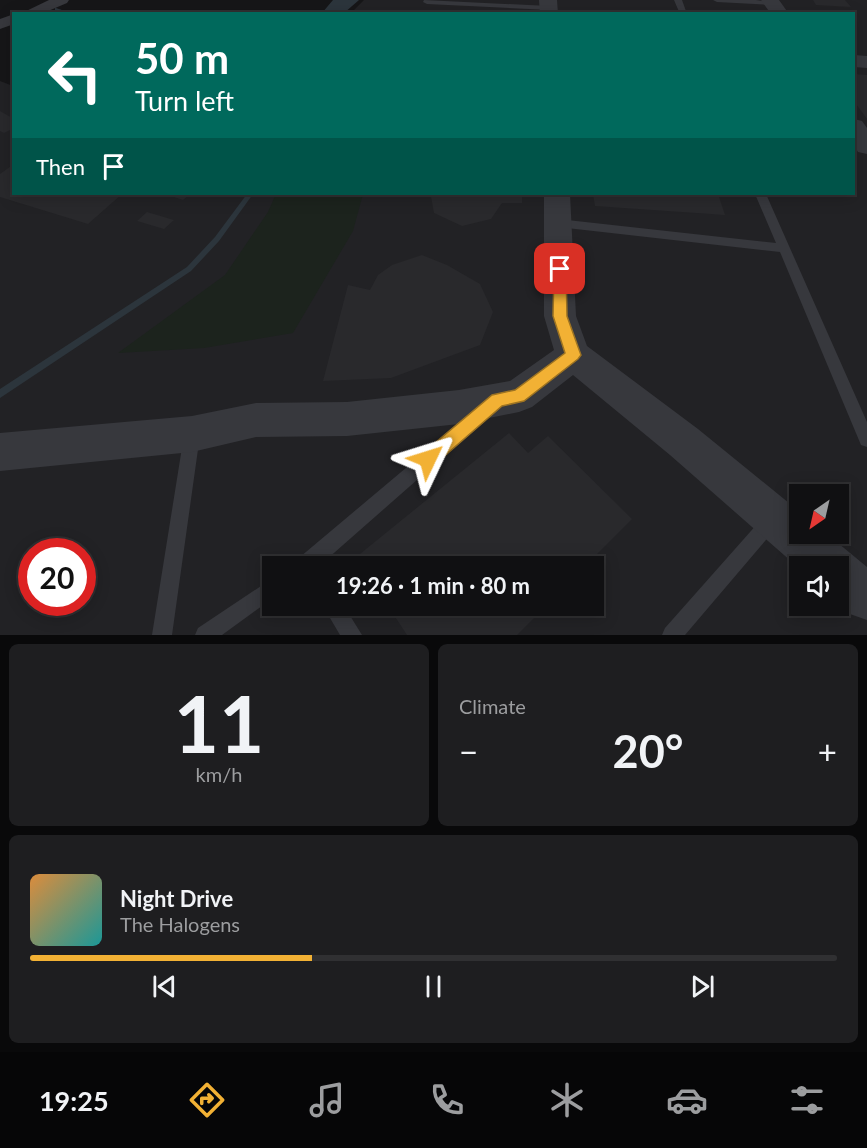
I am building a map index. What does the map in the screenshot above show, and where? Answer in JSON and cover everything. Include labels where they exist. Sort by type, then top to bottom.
[{"type":"street","points":[[32,12],[62,0]]},
{"type":"street","points":[[855,128],[867,147]]},
{"type":"street","points":[[557,208],[560,316],[573,355],[684,442],[819,556]]},
{"type":"street","points":[[0,452],[192,434],[256,420],[347,419],[459,407],[519,396],[573,355]]},
{"type":"street","points":[[849,581],[867,597]]},
{"type":"lane","points":[[428,0],[427,2],[549,7]]},
{"type":"lane","points":[[717,0],[774,5]]},
{"type":"lane","points":[[761,195],[867,441]]},
{"type":"lane","points":[[557,208],[785,248]]},
{"type":"lane","points":[[318,556],[498,400]]},
{"type":"lane","points":[[162,635],[192,434]]},
{"type":"lane","points":[[672,635],[774,518]]},
{"type":"lane","points":[[205,635],[262,595]]},
{"type":"lane","points":[[340,616],[352,635]]},
{"type":"shaded area","points":[[333,0],[359,0],[345,12],[323,12]]},
{"type":"shaded area","points":[[364,0],[867,0],[867,635],[0,635],[0,81],[12,86],[12,195],[855,195],[855,12],[352,12]]},
{"type":"shaded area","points":[[276,195],[363,195],[353,231],[293,333],[204,348],[118,353],[225,275],[268,212]]},
{"type":"building","points":[[813,0],[845,0],[851,7],[816,5]]},
{"type":"building","points":[[855,74],[867,75],[867,119],[855,102]]},
{"type":"building","points":[[0,111],[12,118],[12,129],[4,133],[0,131]]},
{"type":"building","points":[[12,165],[12,195],[121,195],[88,224],[0,197],[0,174]]},
{"type":"building","points":[[168,195],[189,195],[183,200]]},
{"type":"building","points":[[522,195],[522,203],[502,203],[491,219],[462,226],[434,213],[431,196]]},
{"type":"building","points":[[593,195],[718,195],[725,215],[595,206]]},
{"type":"building","points":[[147,212],[174,220],[164,229],[137,221]]},
{"type":"building","points":[[422,255],[447,265],[480,284],[493,312],[480,345],[391,378],[323,381],[348,285],[370,290],[378,275],[392,265]]},
{"type":"building","points":[[509,433],[528,453],[548,436],[632,519],[595,556],[357,556]]},
{"type":"building","points":[[395,616],[536,616],[517,635],[407,635]]},
{"type":"waterway","points":[[56,9],[64,12]]},
{"type":"waterway","points":[[0,394],[189,269],[217,239],[249,195]]},
{"type":"route","points":[[428,459],[498,400],[519,396],[573,355],[560,316],[560,269]]}]
